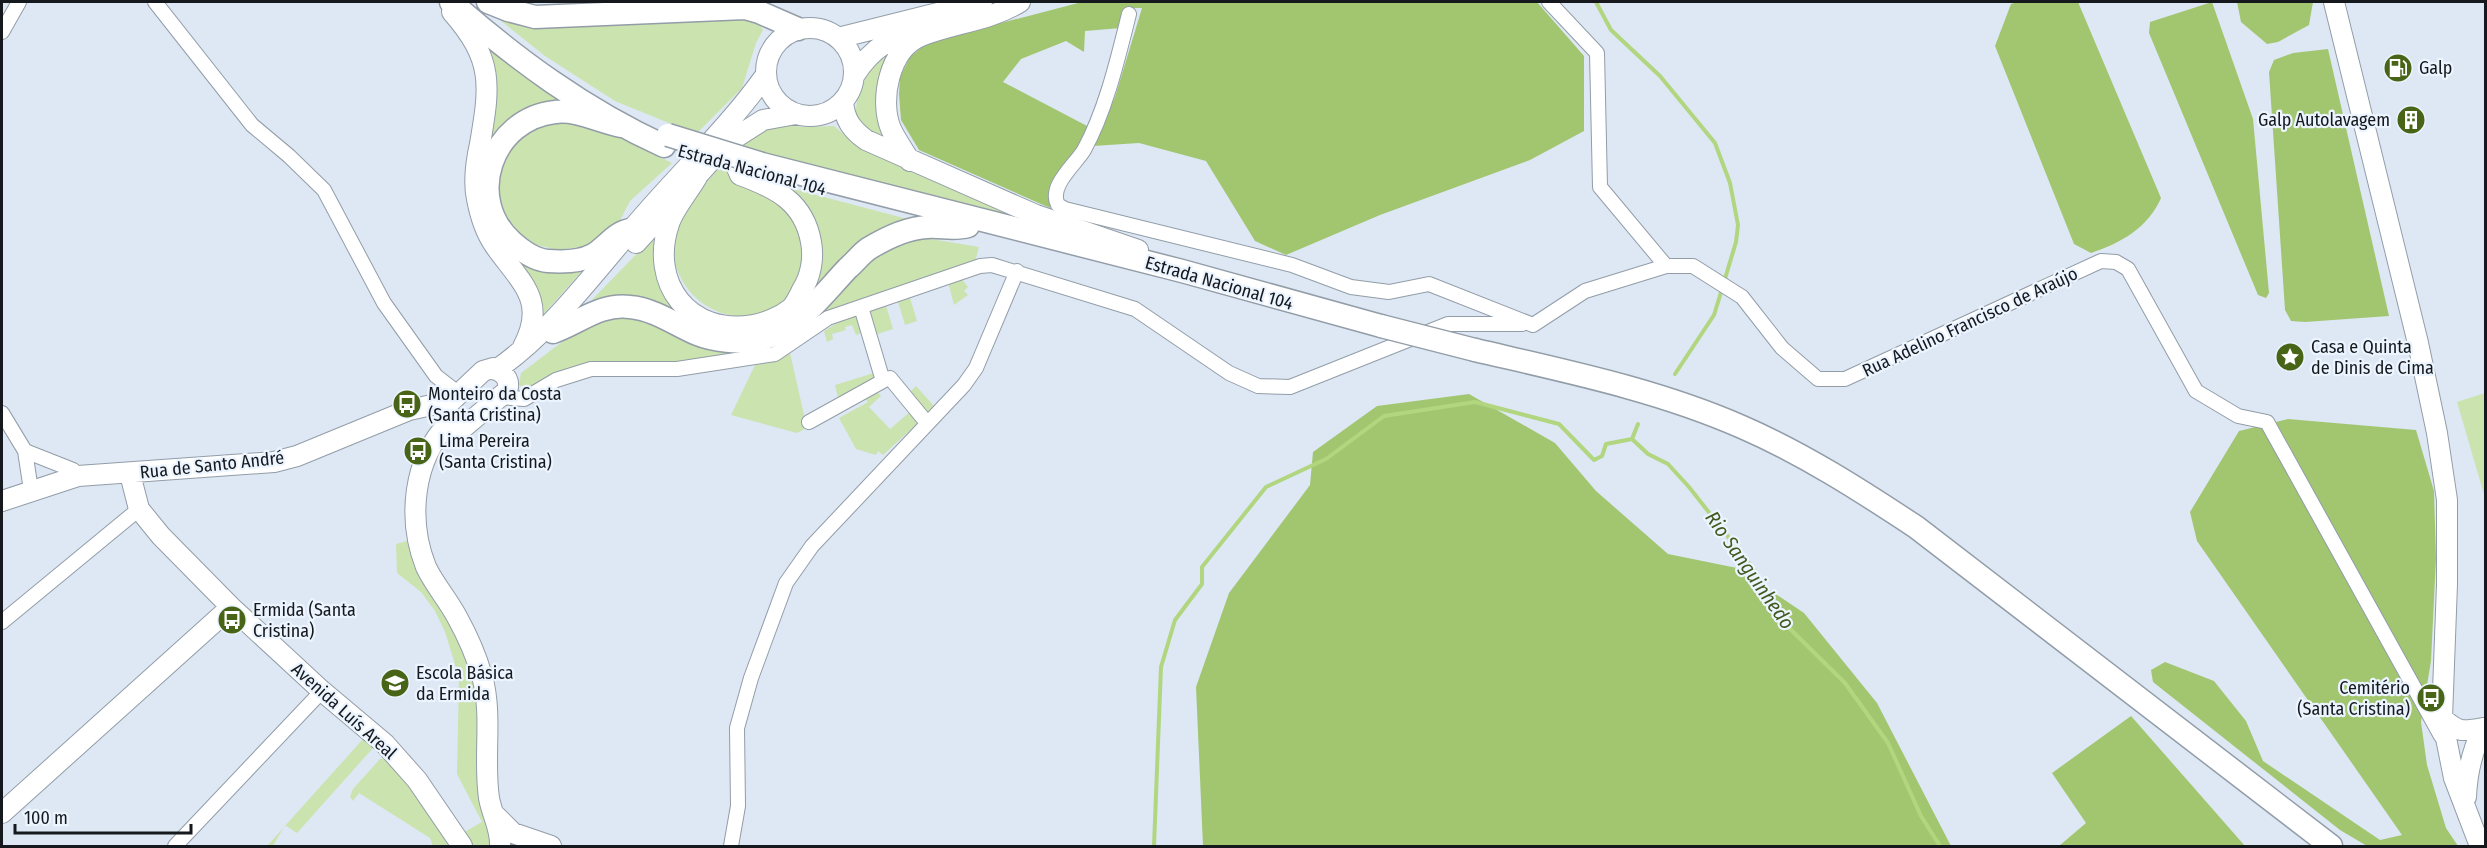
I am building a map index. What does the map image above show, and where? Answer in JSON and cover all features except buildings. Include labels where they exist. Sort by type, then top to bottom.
[{"type":"main road","points":[[442,2],[477,45],[485,66],[486,105],[476,167],[476,196],[483,223],[493,245],[525,284],[532,300],[533,319],[529,336],[519,355]]},
{"type":"main road","name":"Estrada Nacional 104","points":[[451,2],[503,47],[621,126],[737,168],[1188,281],[1301,305]]},
{"type":"main road","name":"Estrada Nacional 104","points":[[466,2],[506,40],[594,98],[666,141],[1182,271],[1301,305]]},
{"type":"main road","points":[[488,2],[535,17],[745,8],[798,29],[812,28],[826,31],[838,38],[847,49],[853,62],[854,76]]},
{"type":"main road","points":[[838,38],[982,2]]},
{"type":"main road","points":[[798,29],[777,42],[766,63],[765,76],[774,100],[784,108],[808,117],[833,110],[843,102],[849,94],[854,76],[863,61],[891,38],[909,31],[1021,2]]},
{"type":"main road","points":[[910,161],[891,128],[886,93],[901,52],[918,37],[1002,13],[1021,2]]},
{"type":"main road","points":[[2334,2],[2418,343],[2444,477],[2447,500],[2447,574],[2442,718],[2449,753],[2474,821]]},
{"type":"main road","points":[[501,373],[533,342],[752,95],[765,76]]},
{"type":"main road","points":[[843,102],[844,114],[852,130],[866,140],[1036,215],[1178,264],[1182,271]]},
{"type":"main road","points":[[621,126],[579,114],[557,111],[534,116],[510,131],[498,148],[489,170],[488,195],[495,221],[505,236],[522,251],[546,261],[573,261],[593,255],[622,231],[631,230]]},
{"type":"main road","points":[[500,846],[499,829],[489,798],[488,716],[482,676],[471,644],[427,569],[420,548],[416,525],[419,478],[426,455],[450,408],[483,371],[501,373],[553,332],[727,143],[762,120],[796,114]]},
{"type":"main road","points":[[697,177],[670,220],[663,257],[667,277],[680,304],[694,315],[713,324],[736,328],[764,323],[791,309],[807,282],[813,254],[808,225],[790,200],[766,185],[740,176],[737,168]]},
{"type":"main road","points":[[553,332],[606,308],[630,306],[652,313],[700,336],[737,341],[758,340],[780,332],[799,319],[866,250],[904,231],[929,226],[956,230],[968,226]]},
{"type":"main road","points":[[1301,305],[1608,382],[1691,407],[1791,450],[1858,489],[1916,527],[2331,846]]},
{"type":"main road","points":[[450,408],[456,427],[464,427],[507,391],[509,384],[501,373]]},
{"type":"main road","name":"Rua de Santo André","points":[[2,501],[78,476],[274,462],[297,456],[417,408],[450,408]]},
{"type":"main road","name":"Avenida Luís Areal","points":[[130,474],[140,509],[161,536],[231,608],[322,691],[385,744],[417,780],[462,846]]},
{"type":"main road","points":[[2,813],[231,608]]},
{"type":"main road","points":[[2442,718],[2455,729],[2464,731],[2484,727]]},
{"type":"main road","points":[[2449,753],[2484,727]]},
{"type":"main road","points":[[2480,846],[2467,774],[2472,751],[2484,727]]},
{"type":"main road","points":[[2449,753],[2472,751]]},
{"type":"main road","points":[[494,814],[513,832],[544,844]]},
{"type":"main road","points":[[510,846],[526,840],[544,844]]},
{"type":"street","points":[[2,32],[19,2]]},
{"type":"street","points":[[155,2],[252,125],[324,190],[384,303],[436,376],[450,408]]},
{"type":"street","points":[[1549,2],[1597,53],[1600,187],[1666,266]]},
{"type":"street","points":[[1129,14],[1111,82],[1084,149],[1057,187],[1055,195],[1058,205],[1065,209],[1292,266],[1351,287],[1389,292],[1429,284],[1533,325]]},
{"type":"street","name":"Rua Adelino Francisco de Araújo","points":[[1533,325],[1586,291],[1666,266],[1693,266],[1742,297],[1782,348],[1818,379],[1845,379],[2101,261],[2116,262],[2128,268],[2196,391],[2238,416],[2267,422],[2449,753]]},
{"type":"street","points":[[501,397],[524,399],[556,380],[591,369],[676,369],[775,354],[828,318],[980,266],[992,265],[1135,309],[1229,373],[1258,386],[1290,387],[1448,324],[1533,325]]},
{"type":"street","points":[[731,846],[738,806],[737,728],[751,678],[786,583],[812,546],[964,385],[976,368],[1017,271]]},
{"type":"street","points":[[861,307],[892,378],[927,423]]},
{"type":"street","points":[[809,422],[892,378]]},
{"type":"street","points":[[2,413],[25,451],[31,490]]},
{"type":"street","points":[[25,451],[73,470],[78,476]]},
{"type":"street","points":[[2,622],[140,509]]},
{"type":"street","points":[[175,846],[322,691]]},
{"type":"green space","points":[[1082,2],[1537,2],[1584,56],[1584,131],[1530,160],[1380,215],[1286,255],[1255,241],[1206,161],[1139,143],[1093,146],[1115,97],[1142,8],[1128,8],[1121,28],[1085,31],[1084,52],[1066,41],[1021,59],[1003,82],[1089,127],[1050,208],[919,150],[901,120],[900,77],[910,57],[928,42]]},
{"type":"green space","points":[[2017,2],[2078,2],[2161,198],[2149,218],[2141,226],[2123,239],[2091,253],[2074,244],[1995,46],[2011,4]]},
{"type":"green space","points":[[2212,2],[2253,119],[2269,293],[2266,298],[2258,295],[2149,33],[2150,22]]},
{"type":"green space","points":[[2237,2],[2313,2],[2309,25],[2278,42],[2267,44],[2241,22]]},
{"type":"green space","points":[[480,4],[727,10],[758,21],[763,30],[756,43],[742,88],[696,134],[615,101],[545,56]]},
{"type":"green space","points":[[481,39],[576,107],[552,105],[479,162]]},
{"type":"green space","points":[[899,42],[888,141],[870,132],[855,118],[857,101],[871,63]]},
{"type":"green space","points":[[2328,49],[2389,316],[2291,321],[2285,310],[2269,72],[2274,60],[2293,53]]},
{"type":"green space","points":[[585,120],[672,163],[630,201],[617,226],[587,246],[558,250],[537,245],[519,234],[506,215],[499,198],[499,177],[506,155],[534,123]]},
{"type":"green space","points":[[778,124],[804,127],[834,126],[855,144],[954,186],[1084,235],[775,159],[767,192],[792,213],[802,230],[805,251],[800,281],[794,293],[776,307],[760,314],[744,316],[727,314],[697,299],[685,285],[672,256],[674,238],[691,202],[709,179],[754,135]]},
{"type":"green space","points":[[790,188],[911,220],[791,315],[815,284],[822,250],[814,220]]},
{"type":"green space","points":[[656,234],[656,258],[685,315],[584,308]]},
{"type":"green space","points":[[919,237],[979,247],[975,262],[863,299],[815,319],[775,347],[668,365],[593,362],[571,367],[529,390],[519,385],[521,373],[552,349],[586,327],[611,317],[621,316],[650,322],[722,349],[867,264],[881,253]]},
{"type":"green space","points":[[503,244],[592,260],[538,320]]},
{"type":"green space","points":[[961,278],[968,287],[964,291],[968,295],[954,305],[948,282]]},
{"type":"green space","points":[[910,298],[917,321],[905,325],[898,302]]},
{"type":"green space","points":[[885,302],[893,329],[874,335],[866,308]]},
{"type":"green space","points":[[852,313],[858,315],[864,332],[856,335],[852,325],[845,327],[846,330],[832,334],[833,339],[827,342],[824,331]]},
{"type":"green space","points":[[790,353],[807,428],[797,433],[731,415],[755,365],[771,362]]},
{"type":"green space","points":[[877,372],[876,377],[839,402],[835,385]]},
{"type":"green space","points":[[916,386],[934,406],[926,415],[909,393]]},
{"type":"green space","points":[[876,390],[881,396],[869,407],[890,429],[911,411],[919,422],[883,455],[878,451],[876,455],[856,449],[839,418],[868,402],[864,397]]},
{"type":"green space","points":[[2486,393],[2485,498],[2457,402]]},
{"type":"green space","points":[[1469,394],[1555,443],[1596,491],[1668,554],[1737,568],[1804,613],[1877,703],[1951,846],[1203,846],[1196,687],[1229,593],[1310,485],[1313,452],[1377,406]]},
{"type":"green space","points":[[2288,419],[2416,430],[2434,491],[2436,558],[2431,661],[2421,722],[2427,765],[2446,828],[2458,846],[2367,846],[2340,830],[2153,682],[2151,670],[2165,662],[2214,681],[2246,721],[2263,761],[2380,840],[2402,835],[2197,541],[2190,512],[2239,431]]},
{"type":"green space","points":[[407,541],[422,580],[457,633],[471,671],[478,708],[477,770],[481,808],[494,829],[492,846],[471,846],[459,835],[482,822],[457,774],[459,677],[445,632],[435,611],[421,592],[397,573],[396,544]]},
{"type":"green space","points":[[2131,716],[2245,846],[2059,846],[2086,823],[2052,773]]},
{"type":"green space","points":[[363,739],[373,748],[297,833],[286,825]]},
{"type":"green space","points":[[385,758],[415,784],[448,846],[433,846],[430,838],[359,793],[353,801],[350,797],[353,789],[380,759]]},
{"type":"green space","points":[[284,828],[273,846],[267,846]]},
{"type":"waterway","name":"Rio Sanguinhedo","points":[[1596,2],[1611,30],[1660,76],[1715,143],[1730,183],[1738,225],[1736,242],[1724,282]]},
{"type":"waterway","name":"Rio Sanguinhedo","points":[[1675,374],[1714,315],[1722,289]]},
{"type":"waterway","points":[[1154,846],[1161,667],[1175,620],[1202,584],[1202,567],[1266,487],[1326,459],[1384,416],[1475,402],[1559,424],[1594,460],[1602,456],[1606,444],[1632,439]]},
{"type":"waterway","name":"Rio Sanguinhedo","points":[[1638,424],[1632,439],[1648,454],[1668,464],[1689,487],[1755,571],[1782,621],[1845,683],[1888,743],[1921,816],[1940,846]]},
{"type":"place","name":"Galp","points":[[2398,68]]},
{"type":"place","name":"Galp Autolavagem","points":[[2411,120]]},
{"type":"place","name":"Casa e Quinta de Dinis de Cima","points":[[2290,357]]},
{"type":"place","name":"Monteiro da Costa (Santa Cristina)","points":[[407,404]]},
{"type":"place","name":"Lima Pereira (Santa Cristina)","points":[[418,451]]},
{"type":"place","name":"Ermida (Santa Cristina)","points":[[232,620]]},
{"type":"place","name":"Escola Básica da Ermida","points":[[395,683]]},
{"type":"place","name":"Cemitério (Santa Cristina)","points":[[2431,698]]}]
